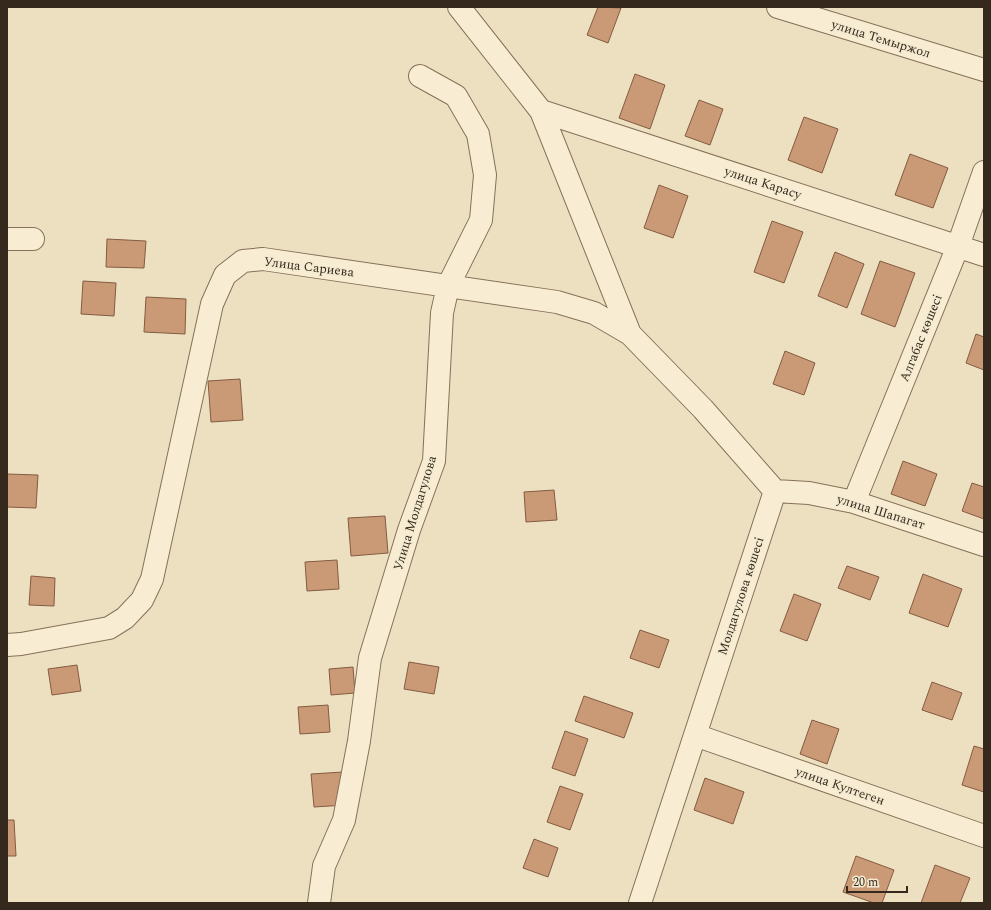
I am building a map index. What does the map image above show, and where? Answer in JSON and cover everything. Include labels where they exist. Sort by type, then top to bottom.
[{"type":"street","points":[[459,7],[541,110],[630,334],[703,409],[775,491]]},
{"type":"street","name":"улица Темыржол","points":[[778,7],[984,70]]},
{"type":"street","name":"Улица Молдагулова","points":[[319,903],[324,866],[344,820],[358,741],[370,658],[409,530],[434,461],[442,313],[448,286],[481,220],[485,174],[478,134],[456,96],[420,76]]},
{"type":"street","name":"улица Карасу","points":[[541,110],[984,255]]},
{"type":"street","name":"Алгабас көшесі","points":[[854,502],[958,246],[984,172]]},
{"type":"street","points":[[7,239],[34,239]]},
{"type":"street","name":"Улица Сариева","points":[[7,645],[21,644],[109,628],[124,618],[142,600],[152,579],[212,304],[225,275],[243,261],[263,259],[557,302],[594,313],[630,334]]},
{"type":"street","name":"улица Шапагат","points":[[775,491],[809,493],[854,502],[984,545]]},
{"type":"street","name":"Молдагулова көшесі","points":[[640,903],[696,736],[775,491]]},
{"type":"street","name":"улица Култеген","points":[[696,736],[984,836]]},
{"type":"building","points":[[598,7],[621,8],[608,43],[587,35]]},
{"type":"building","points":[[635,74],[665,85],[650,129],[619,118]]},
{"type":"building","points":[[699,100],[723,109],[710,145],[685,136]]},
{"type":"building","points":[[804,117],[838,129],[822,173],[788,160]]},
{"type":"building","points":[[910,154],[948,168],[933,208],[895,195]]},
{"type":"building","points":[[659,185],[688,196],[673,238],[644,228]]},
{"type":"building","points":[[772,221],[803,232],[784,283],[754,272]]},
{"type":"building","points":[[107,239],[146,241],[144,268],[106,267]]},
{"type":"building","points":[[835,252],[864,264],[847,308],[818,296]]},
{"type":"building","points":[[880,261],[915,273],[895,327],[861,314]]},
{"type":"building","points":[[83,281],[116,283],[114,316],[81,314]]},
{"type":"building","points":[[146,297],[186,299],[185,334],[144,332]]},
{"type":"building","points":[[976,334],[984,337],[984,370],[966,363]]},
{"type":"building","points":[[785,351],[815,363],[804,395],[773,384]]},
{"type":"building","points":[[240,379],[243,420],[211,422],[208,381]]},
{"type":"building","points":[[903,461],[937,474],[925,506],[891,494]]},
{"type":"building","points":[[7,474],[38,475],[36,508],[7,507]]},
{"type":"building","points":[[972,483],[984,487],[984,519],[962,511]]},
{"type":"building","points":[[554,490],[557,520],[526,522],[524,492]]},
{"type":"building","points":[[385,516],[388,553],[351,556],[348,518]]},
{"type":"building","points":[[337,560],[339,589],[307,591],[305,562]]},
{"type":"building","points":[[847,566],[879,577],[870,600],[838,588]]},
{"type":"building","points":[[923,574],[962,589],[948,627],[909,613]]},
{"type":"building","points":[[31,576],[55,578],[54,606],[29,605]]},
{"type":"building","points":[[794,594],[821,604],[807,641],[780,631]]},
{"type":"building","points":[[640,630],[669,640],[659,668],[630,658]]},
{"type":"building","points":[[409,662],[439,667],[434,694],[404,689]]},
{"type":"building","points":[[77,665],[81,691],[52,695],[48,669]]},
{"type":"building","points":[[353,667],[355,693],[331,695],[329,669]]},
{"type":"building","points":[[932,682],[962,693],[952,720],[922,710]]},
{"type":"building","points":[[584,696],[633,713],[624,738],[575,721]]},
{"type":"building","points":[[328,705],[330,732],[300,734],[298,707]]},
{"type":"building","points":[[812,720],[839,729],[827,764],[800,754]]},
{"type":"building","points":[[565,731],[588,739],[575,776],[552,768]]},
{"type":"building","points":[[974,746],[984,749],[984,792],[962,785]]},
{"type":"building","points":[[343,772],[346,805],[314,807],[311,774]]},
{"type":"building","points":[[705,778],[744,792],[733,824],[694,810]]},
{"type":"building","points":[[560,786],[583,794],[570,830],[547,822]]},
{"type":"building","points":[[7,820],[14,820],[16,856],[7,856]]},
{"type":"building","points":[[534,839],[558,848],[548,877],[523,868]]},
{"type":"building","points":[[856,856],[894,870],[882,903],[874,903],[843,892]]},
{"type":"building","points":[[935,865],[970,878],[960,903],[921,903]]}]
